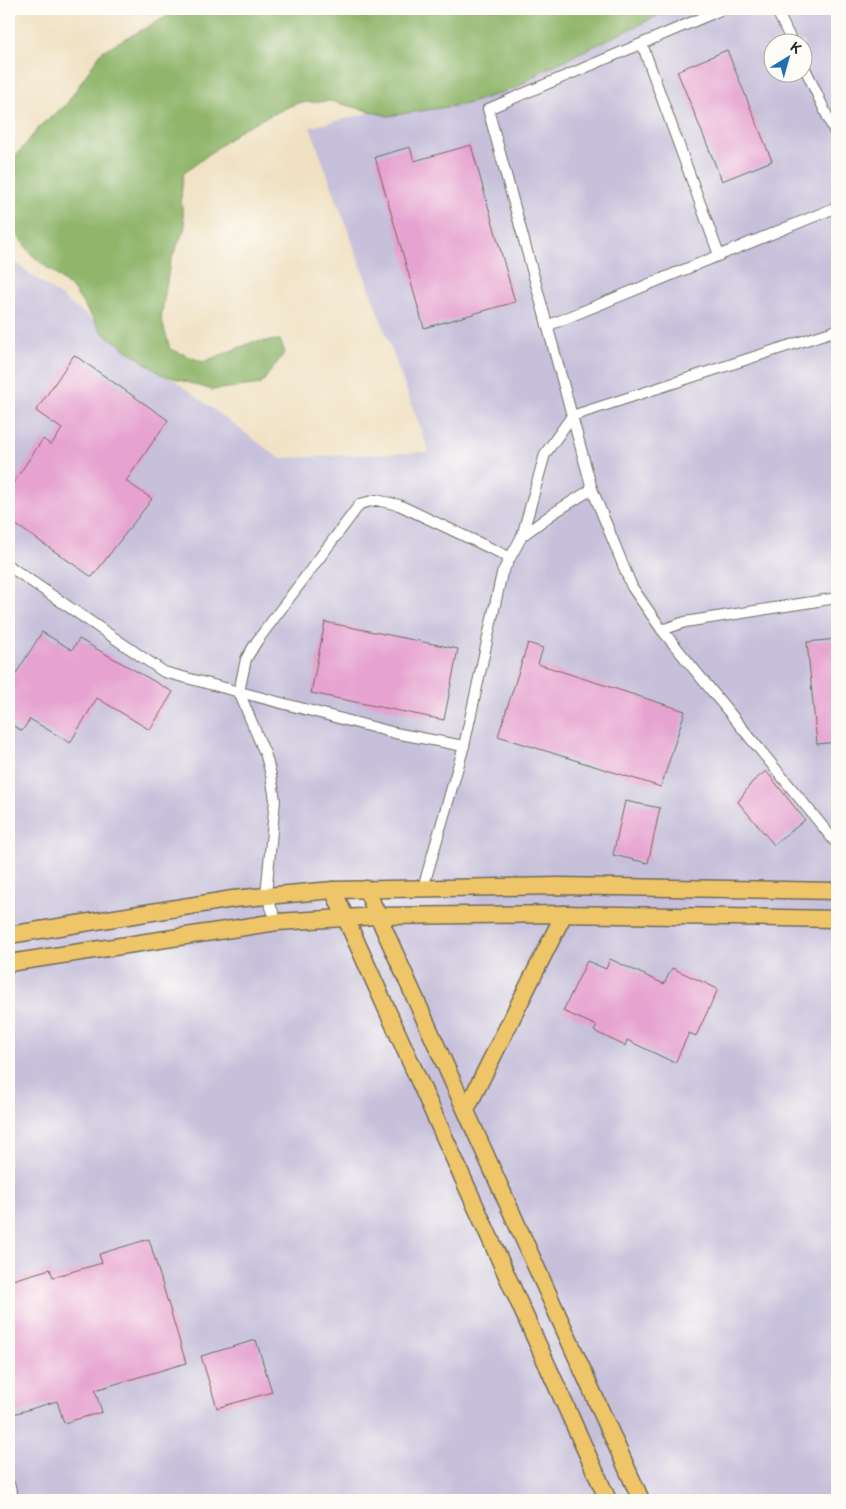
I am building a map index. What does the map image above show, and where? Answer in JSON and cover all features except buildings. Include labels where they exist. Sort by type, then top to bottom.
[{"type":"main road","points":[[9,935],[266,895],[333,890],[559,886],[837,892]]},
{"type":"main road","points":[[366,889],[641,1500]]},
{"type":"main road","points":[[333,890],[608,1500]]},
{"type":"main road","points":[[466,1110],[564,914]]},
{"type":"main road","points":[[9,963],[277,922],[378,916],[564,914],[837,919]]},
{"type":"street","points":[[723,9],[488,109],[592,489],[632,588],[662,630],[837,844]]},
{"type":"street","points":[[776,9],[787,32]]},
{"type":"street","points":[[642,44],[719,255]]},
{"type":"street","points":[[811,82],[837,138]]},
{"type":"street","points":[[547,326],[837,207]]},
{"type":"street","points":[[423,888],[464,746],[502,573],[522,536],[546,454],[572,416],[837,330]]},
{"type":"street","points":[[522,536],[592,489]]},
{"type":"street","points":[[277,922],[266,895],[274,816],[274,792],[266,756],[239,692],[246,659],[257,641],[360,504],[376,500],[399,506],[509,557]]},
{"type":"street","points":[[9,566],[164,672],[395,733],[464,746]]},
{"type":"street","points":[[662,630],[685,622],[837,598]]},
{"type":"street","points":[[9,1484],[14,1500]]},
{"type":"shaded area","points":[[661,9],[837,9],[837,1500],[9,1500],[9,258],[279,458],[429,452],[310,127],[522,77]]},
{"type":"green space","points":[[181,9],[672,9],[542,71],[518,87],[467,104],[388,116],[331,101],[297,103],[243,128],[183,174],[181,199],[185,227],[170,263],[161,318],[170,349],[203,362],[253,342],[280,340],[285,352],[261,384],[212,390],[161,374],[102,332],[73,289],[32,255],[9,224],[9,164],[42,124],[66,105],[102,51]]}]
